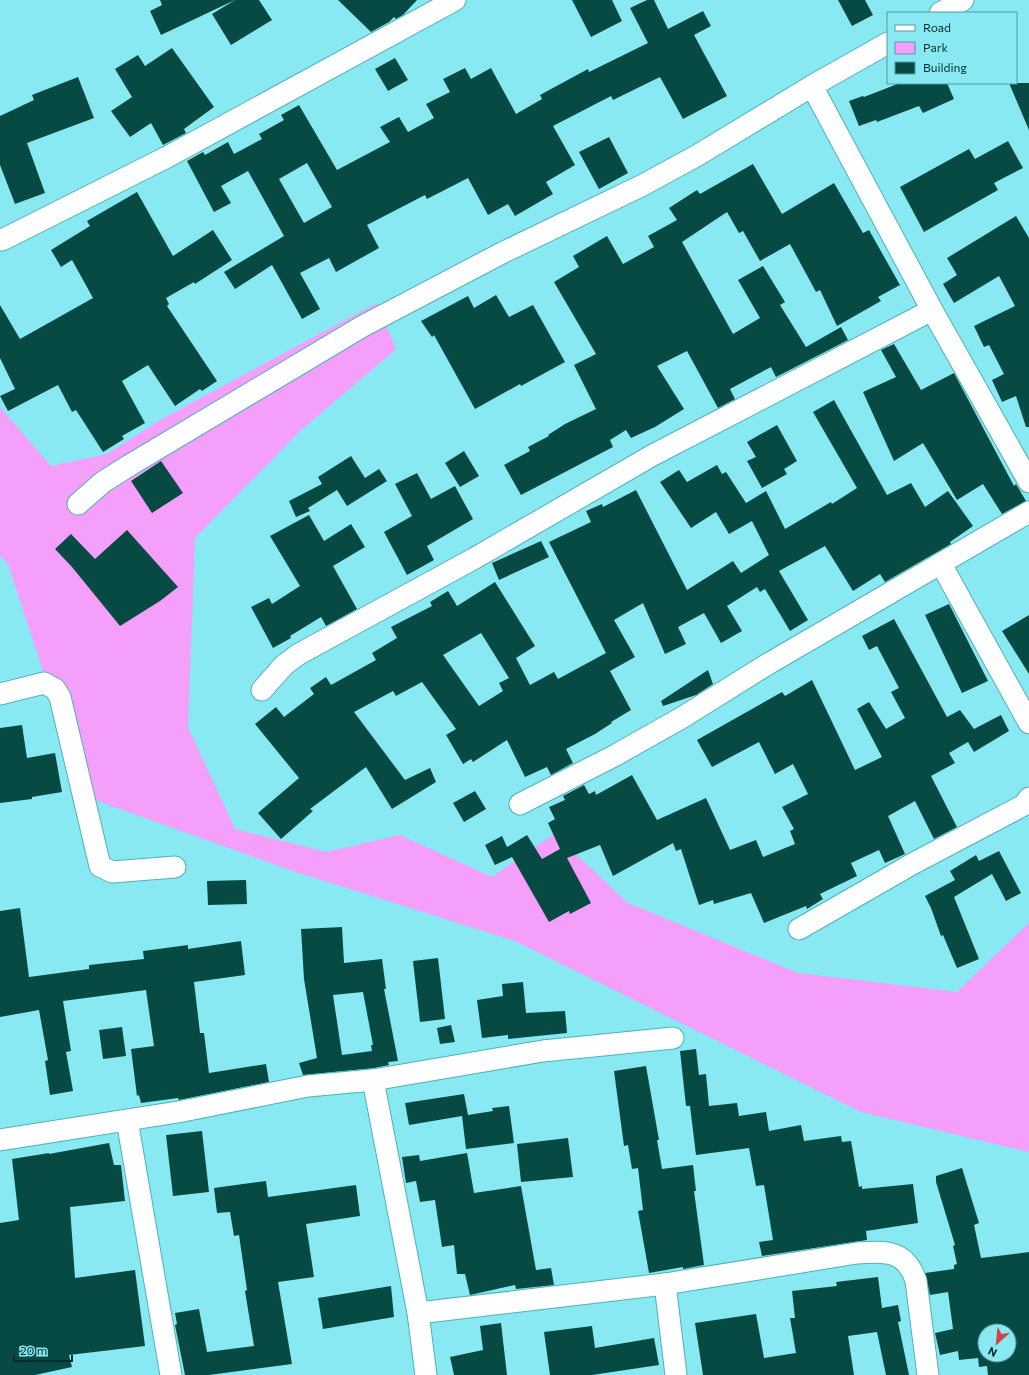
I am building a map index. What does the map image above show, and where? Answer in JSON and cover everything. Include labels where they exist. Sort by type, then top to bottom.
[{"type":"street","points":[[2,240],[176,152],[455,0]]},
{"type":"street","points":[[942,12],[963,0]]},
{"type":"street","points":[[78,504],[103,482],[130,465],[363,326],[502,253],[643,185],[698,155],[812,86],[887,44]]},
{"type":"street","points":[[812,86],[932,310],[1029,482]]},
{"type":"street","points":[[262,690],[284,664],[299,654],[474,558],[653,455],[932,310]]},
{"type":"street","points":[[520,804],[614,756],[683,717],[768,664],[1029,512]]},
{"type":"street","points":[[941,564],[1029,723]]},
{"type":"street","points":[[0,694],[44,683],[50,685],[57,693],[100,866],[112,872],[175,867]]},
{"type":"street","points":[[799,929],[914,863],[1024,804],[1029,798]]},
{"type":"street","points":[[0,1140],[178,1112],[308,1086],[373,1080],[543,1051],[673,1038]]},
{"type":"street","points":[[373,1080],[418,1313],[426,1375]]},
{"type":"street","points":[[127,1120],[171,1375]]},
{"type":"street","points":[[418,1313],[666,1284],[857,1253],[878,1251],[890,1253],[902,1258],[911,1268],[916,1281],[928,1375]]},
{"type":"street","points":[[666,1284],[676,1375]]},
{"type":"green space","points":[[377,303],[396,349],[300,431],[195,538],[188,727],[235,829],[326,852],[400,835],[492,877],[554,834],[628,903],[798,973],[957,992],[1029,923],[1029,1152],[861,1112],[515,941],[293,871],[84,796],[8,564],[0,555],[0,407],[51,466],[107,454],[162,419]]},
{"type":"building","points":[[160,0],[235,0],[161,35],[150,11],[162,5]]},
{"type":"building","points":[[235,0],[259,0],[272,20],[231,45],[212,14]]},
{"type":"building","points":[[338,0],[417,0],[403,15],[396,19],[394,17],[389,22],[371,32]]},
{"type":"building","points":[[572,0],[612,0],[622,21],[591,37]]},
{"type":"building","points":[[647,0],[654,0],[668,29],[703,11],[711,26],[694,35],[727,96],[683,119],[660,77],[613,100],[611,96],[553,126],[575,165],[546,182],[553,194],[515,216],[508,204],[488,215],[468,178],[427,199],[425,195],[367,225],[379,248],[336,272],[329,258],[300,273],[320,309],[302,319],[272,265],[235,289],[224,272],[284,236],[248,171],[221,186],[231,203],[214,212],[187,161],[203,152],[205,155],[228,142],[234,154],[262,139],[259,134],[284,120],[281,115],[299,105],[337,170],[390,142],[380,127],[399,117],[408,132],[434,118],[426,104],[450,92],[443,79],[465,68],[471,79],[491,68],[516,114],[542,99],[540,95],[588,69],[589,72],[648,43],[630,8]],"holes":[[[307,163],[332,207],[304,223],[279,179]]]},
{"type":"building","points":[[838,0],[865,0],[873,15],[852,26]]},
{"type":"building","points":[[172,48],[214,107],[184,129],[186,133],[163,145],[151,123],[130,137],[111,111],[132,97],[115,69],[138,55],[145,66]]},
{"type":"building","points":[[395,58],[408,80],[388,91],[375,69]]},
{"type":"building","points":[[78,77],[94,118],[27,143],[45,193],[15,204],[0,165],[0,116],[34,100],[32,95]]},
{"type":"building","points":[[1029,83],[1029,130],[1009,84]]},
{"type":"building","points":[[897,84],[947,84],[954,99],[923,113],[919,106],[877,122],[876,120],[859,126],[849,101],[863,96],[864,97]]},
{"type":"building","points":[[609,137],[628,173],[599,189],[579,152]]},
{"type":"building","points":[[1008,141],[1023,168],[994,183],[998,190],[924,232],[900,187],[969,149],[975,159]]},
{"type":"building","points":[[753,164],[782,214],[834,183],[863,233],[869,230],[900,285],[878,297],[881,301],[837,326],[820,290],[816,292],[790,244],[760,261],[743,231],[739,233],[727,212],[682,242],[733,334],[760,318],[738,280],[763,266],[785,302],[780,305],[806,347],[841,327],[848,340],[776,377],[771,367],[730,389],[735,399],[718,408],[687,351],[657,366],[684,409],[655,427],[631,438],[626,430],[610,440],[613,447],[521,495],[504,465],[530,451],[528,447],[549,436],[548,435],[565,424],[596,409],[574,365],[596,354],[554,282],[579,267],[573,256],[607,236],[623,264],[654,247],[648,236],[677,220],[669,208],[697,190],[700,194]]},
{"type":"building","points":[[137,192],[173,256],[213,230],[232,260],[195,284],[194,282],[166,298],[169,304],[167,306],[217,381],[202,391],[200,389],[175,406],[148,365],[122,381],[145,423],[122,436],[124,439],[103,452],[76,410],[72,412],[58,385],[8,411],[0,396],[15,389],[0,358],[0,305],[20,339],[93,298],[72,260],[61,267],[51,250],[90,226],[87,221]]},
{"type":"building","points":[[1016,216],[1029,238],[1029,427],[1026,427],[1016,396],[1002,402],[992,380],[1004,374],[989,345],[984,347],[974,326],[1015,306],[999,276],[954,303],[943,284],[957,275],[947,258]]},
{"type":"building","points":[[496,295],[509,317],[533,305],[565,362],[521,386],[520,384],[475,409],[434,335],[432,337],[421,321],[468,296],[474,308]]},
{"type":"building","points":[[894,344],[921,390],[954,373],[1014,486],[1016,484],[1026,501],[1002,514],[983,484],[957,500],[923,443],[894,461],[863,392],[896,377],[881,350]]},
{"type":"building","points":[[834,400],[887,495],[911,483],[925,507],[948,491],[973,526],[950,542],[951,544],[885,582],[880,574],[853,591],[825,546],[779,571],[808,620],[790,631],[765,589],[760,592],[757,587],[727,606],[742,631],[721,643],[704,613],[678,627],[686,644],[665,654],[643,603],[614,620],[635,657],[610,671],[631,710],[595,734],[566,749],[573,763],[551,775],[547,767],[525,777],[507,740],[473,762],[471,759],[463,764],[446,735],[456,729],[422,682],[396,696],[393,691],[354,712],[405,780],[430,768],[436,782],[392,809],[366,767],[310,809],[313,811],[281,839],[258,813],[299,778],[255,724],[276,707],[284,717],[314,694],[310,688],[326,677],[331,685],[376,660],[372,653],[397,638],[391,627],[432,606],[430,602],[448,591],[457,606],[495,582],[535,646],[516,658],[530,685],[554,672],[558,679],[606,653],[549,542],[591,522],[586,511],[602,504],[603,507],[636,490],[687,590],[733,561],[741,573],[769,555],[752,521],[729,534],[716,512],[691,528],[660,482],[679,470],[687,482],[717,465],[722,474],[726,472],[746,503],[766,491],[785,529],[831,502],[832,504],[857,488],[813,412]],"holes":[[[481,633],[509,678],[499,683],[503,691],[479,706],[443,655]]]},
{"type":"building","points":[[777,425],[797,461],[784,469],[787,474],[762,488],[747,461],[756,457],[747,442]]},
{"type":"building","points":[[464,451],[479,476],[460,487],[445,463]]},
{"type":"building","points":[[351,456],[365,478],[379,469],[387,481],[347,506],[337,490],[308,508],[310,511],[296,517],[289,501],[322,484],[318,477]]},
{"type":"building","points":[[161,461],[183,493],[152,513],[131,481]]},
{"type":"building","points":[[417,473],[431,499],[455,486],[473,519],[427,546],[434,560],[407,575],[384,532],[412,516],[395,484]]},
{"type":"building","points":[[309,515],[324,541],[351,524],[365,547],[333,566],[357,609],[326,626],[321,617],[290,636],[291,638],[273,648],[251,607],[269,598],[272,604],[300,586],[270,536]]},
{"type":"building","points":[[127,530],[178,587],[160,601],[120,626],[72,567],[55,549],[71,534],[95,559]]},
{"type":"building","points":[[541,541],[549,557],[499,580],[492,563]]},
{"type":"building","points":[[949,604],[988,681],[962,693],[925,615]]},
{"type":"building","points":[[1029,615],[1029,674],[1002,631]]},
{"type":"building","points":[[894,619],[947,717],[960,710],[974,729],[1001,715],[1009,731],[974,752],[968,742],[949,753],[955,763],[931,776],[957,827],[934,839],[915,801],[888,816],[905,854],[885,863],[879,850],[851,863],[857,876],[820,894],[823,899],[807,909],[806,906],[764,923],[751,893],[714,904],[713,900],[699,905],[681,849],[676,851],[673,843],[613,876],[600,845],[567,858],[591,903],[570,914],[569,911],[549,922],[512,857],[495,865],[485,845],[502,836],[507,847],[527,835],[542,859],[560,849],[548,823],[555,819],[549,807],[565,800],[563,796],[584,785],[589,794],[595,791],[596,795],[632,775],[657,820],[706,798],[730,850],[756,840],[763,857],[795,844],[790,831],[794,829],[782,807],[808,794],[793,764],[775,774],[759,742],[712,767],[697,740],[782,692],[785,696],[812,680],[855,770],[882,757],[857,709],[869,702],[886,729],[905,718],[891,692],[899,688],[877,646],[869,650],[862,636]]},
{"type":"building","points":[[708,670],[713,684],[696,695],[663,706],[661,701]]},
{"type":"building","points":[[22,725],[27,758],[55,753],[62,792],[32,797],[32,799],[0,803],[0,728]]},
{"type":"building","points":[[475,791],[486,809],[464,822],[453,803]]},
{"type":"building","points":[[999,851],[1021,893],[1006,901],[992,874],[954,897],[979,959],[957,968],[943,935],[941,936],[925,896],[955,880],[950,871],[976,855],[979,861]]},
{"type":"building","points":[[246,880],[247,904],[208,905],[207,881]]},
{"type":"building","points":[[20,908],[29,977],[89,969],[89,965],[144,959],[143,951],[188,945],[188,949],[241,941],[245,975],[194,982],[200,1033],[204,1033],[209,1073],[266,1064],[269,1082],[179,1100],[178,1098],[141,1103],[139,1095],[137,1096],[131,1049],[154,1046],[146,990],[63,1001],[71,1051],[66,1052],[73,1091],[50,1095],[45,1061],[48,1060],[39,1010],[0,1017],[0,911]]},
{"type":"building","points":[[342,927],[344,963],[382,959],[386,989],[384,989],[398,1061],[388,1062],[389,1065],[374,1068],[303,1075],[299,1063],[317,1058],[304,979],[301,929]],"holes":[[[363,992],[373,1045],[371,1045],[372,1051],[342,1055],[333,995]]]},
{"type":"building","points":[[438,958],[445,1019],[420,1022],[413,961]]},
{"type":"building","points":[[523,982],[526,1013],[565,1011],[567,1033],[508,1039],[508,1035],[482,1038],[477,1000],[503,996],[502,984]]},
{"type":"building","points":[[451,1025],[455,1042],[440,1044],[437,1028]]},
{"type":"building","points":[[122,1027],[126,1056],[103,1059],[99,1030]]},
{"type":"building","points":[[696,1049],[699,1075],[706,1074],[709,1106],[737,1103],[739,1116],[766,1112],[769,1131],[801,1125],[804,1141],[841,1136],[842,1142],[851,1141],[859,1187],[862,1186],[862,1189],[913,1184],[918,1223],[866,1231],[867,1240],[762,1256],[759,1242],[773,1240],[764,1185],[756,1186],[749,1148],[696,1155],[690,1106],[686,1106],[680,1051]]},
{"type":"building","points":[[646,1066],[659,1140],[657,1140],[662,1169],[693,1165],[696,1191],[694,1191],[704,1265],[649,1273],[638,1211],[643,1210],[638,1168],[632,1169],[628,1145],[624,1146],[614,1071]]},
{"type":"building","points":[[464,1094],[468,1115],[493,1111],[492,1108],[509,1106],[514,1143],[466,1149],[462,1116],[409,1125],[405,1103]]},
{"type":"building","points":[[202,1131],[209,1192],[173,1196],[166,1135]]},
{"type":"building","points":[[568,1138],[573,1177],[521,1182],[517,1144]]},
{"type":"building","points":[[109,1143],[114,1165],[121,1165],[125,1201],[70,1207],[75,1278],[135,1270],[145,1346],[69,1355],[72,1367],[35,1375],[0,1375],[0,1223],[19,1220],[12,1159]]},
{"type":"building","points":[[467,1153],[474,1193],[521,1186],[536,1270],[551,1268],[554,1285],[516,1289],[515,1285],[470,1295],[465,1274],[457,1274],[454,1245],[442,1247],[435,1200],[420,1202],[416,1181],[406,1183],[402,1157],[419,1155],[420,1161]]},
{"type":"building","points":[[962,1168],[979,1223],[974,1225],[981,1258],[1029,1252],[1029,1375],[988,1375],[987,1366],[979,1367],[979,1363],[1017,1363],[1017,1323],[977,1323],[977,1358],[959,1360],[958,1351],[940,1355],[935,1333],[953,1329],[948,1292],[930,1295],[925,1273],[954,1269],[954,1265],[957,1264],[953,1246],[955,1245],[936,1182],[936,1176]]},
{"type":"building","points":[[266,1181],[268,1197],[356,1185],[360,1216],[306,1224],[314,1277],[278,1282],[292,1364],[209,1375],[185,1375],[175,1325],[177,1324],[175,1313],[199,1309],[207,1352],[254,1346],[245,1291],[247,1290],[239,1235],[234,1236],[230,1212],[217,1213],[214,1188]]},
{"type":"building","points":[[878,1277],[882,1308],[898,1305],[901,1321],[898,1322],[909,1375],[886,1375],[877,1332],[848,1336],[854,1375],[703,1375],[695,1323],[756,1314],[764,1358],[796,1353],[790,1318],[795,1318],[792,1291],[837,1286],[836,1282]]},
{"type":"building","points":[[391,1286],[394,1317],[323,1329],[318,1298]]},
{"type":"building","points":[[501,1323],[507,1375],[454,1375],[450,1357],[483,1350],[480,1326]]},
{"type":"building","points":[[592,1326],[595,1348],[654,1338],[659,1365],[592,1375],[550,1375],[544,1332]]}]
